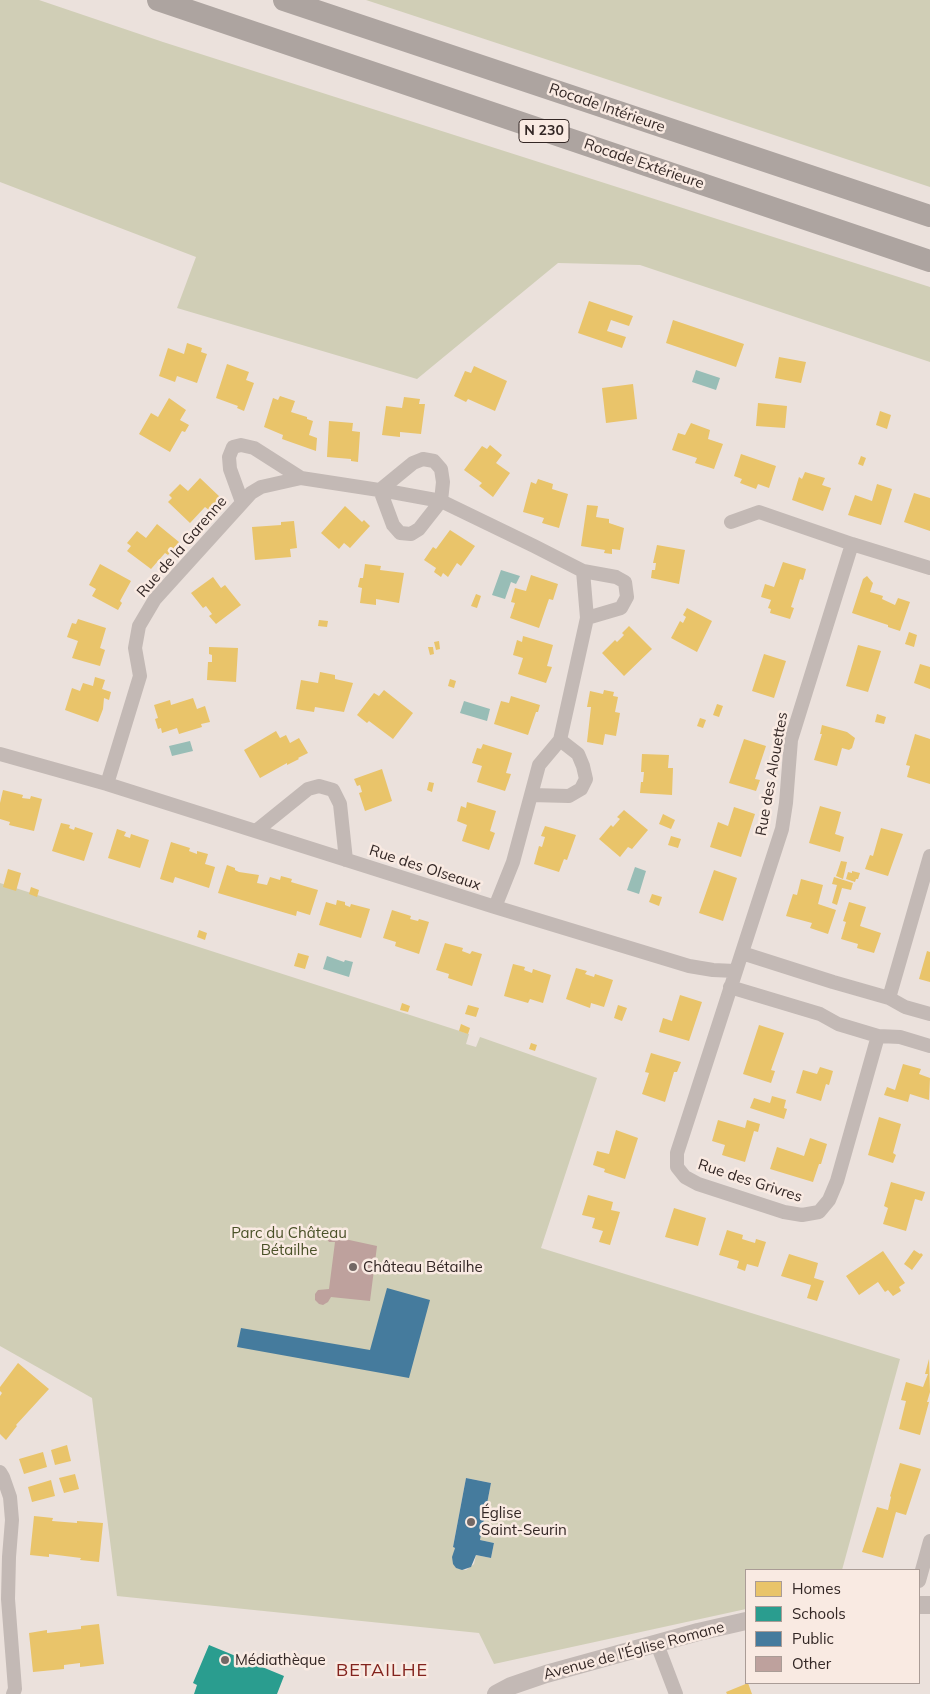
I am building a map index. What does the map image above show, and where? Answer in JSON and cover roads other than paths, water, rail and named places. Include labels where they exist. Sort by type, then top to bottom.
[{"type":"highway","name":"Rocade Extérieure","points":[[158,0],[930,261]]},
{"type":"highway","name":"Rocade Intérieure","points":[[284,0],[930,216]]},
{"type":"street","name":"Rue de la Garenne","points":[[242,502],[230,469],[229,457],[233,447],[242,445],[254,448],[301,478]]},
{"type":"street","points":[[424,459],[434,461],[441,468],[443,482],[440,501],[419,529],[411,534],[400,532],[393,525],[380,490],[413,463],[424,459]]},
{"type":"street","name":"Rue de la Garenne","points":[[107,784],[140,676],[135,648],[139,626],[155,599],[242,502],[261,486],[301,478],[440,501],[583,571],[616,577],[625,582],[626,597],[621,608],[587,618]]},
{"type":"street","points":[[731,522],[759,512],[930,568]]},
{"type":"street","name":"Rue des Alouettes","points":[[730,987],[782,829],[792,740],[852,544]]},
{"type":"street","points":[[495,907],[513,862],[540,765],[560,740],[587,618],[583,571]]},
{"type":"street","points":[[531,795],[569,796],[581,789],[586,779],[584,766],[578,754],[560,740]]},
{"type":"street","name":"Rue des OIseaux","points":[[0,754],[107,784],[495,907],[690,966],[735,972]]},
{"type":"street","points":[[256,831],[308,788],[319,786],[333,790],[340,804],[346,860]]},
{"type":"street","points":[[889,998],[930,856]]},
{"type":"street","points":[[742,953],[889,998],[905,1007],[930,1014]]},
{"type":"street","points":[[730,987],[820,1014],[838,1024],[878,1036],[900,1037],[930,1046]]},
{"type":"street","name":"Rue des Grivres","points":[[730,987],[677,1153],[677,1167],[686,1178],[698,1184],[784,1212],[802,1215],[819,1212],[829,1200],[837,1181],[878,1036]]},
{"type":"street","points":[[0,1472],[10,1497],[12,1520],[8,1599],[14,1694]]},
{"type":"street","points":[[920,1577],[930,1541]]},
{"type":"street","name":"Avenue de l'Église Romane","points":[[496,1694],[511,1686],[546,1674],[745,1621]]},
{"type":"street","points":[[657,1644],[676,1694]]},
{"type":"water","points":[[696,370],[720,378],[716,390],[692,382]]},
{"type":"water","points":[[501,570],[520,576],[516,584],[511,582],[505,599],[492,595]]},
{"type":"water","points":[[464,701],[490,709],[487,721],[460,713]]},
{"type":"water","points":[[190,741],[193,751],[172,756],[169,746]]},
{"type":"water","points":[[635,867],[646,871],[639,894],[627,890]]},
{"type":"water","points":[[327,956],[344,962],[345,960],[353,962],[349,977],[323,969]]},
{"type":"place","name":"Château Bétailhe","points":[[353,1267]]},
{"type":"place","name":"Église Saint-Seurin","points":[[471,1522]]},
{"type":"place","name":"Médiathèque","points":[[225,1660]]},
{"type":"district","name":"BETAILHE","points":[[382,1671]]},
{"type":"park label","name":"Parc du Château Bétailhe","points":[[289,1242]]}]
